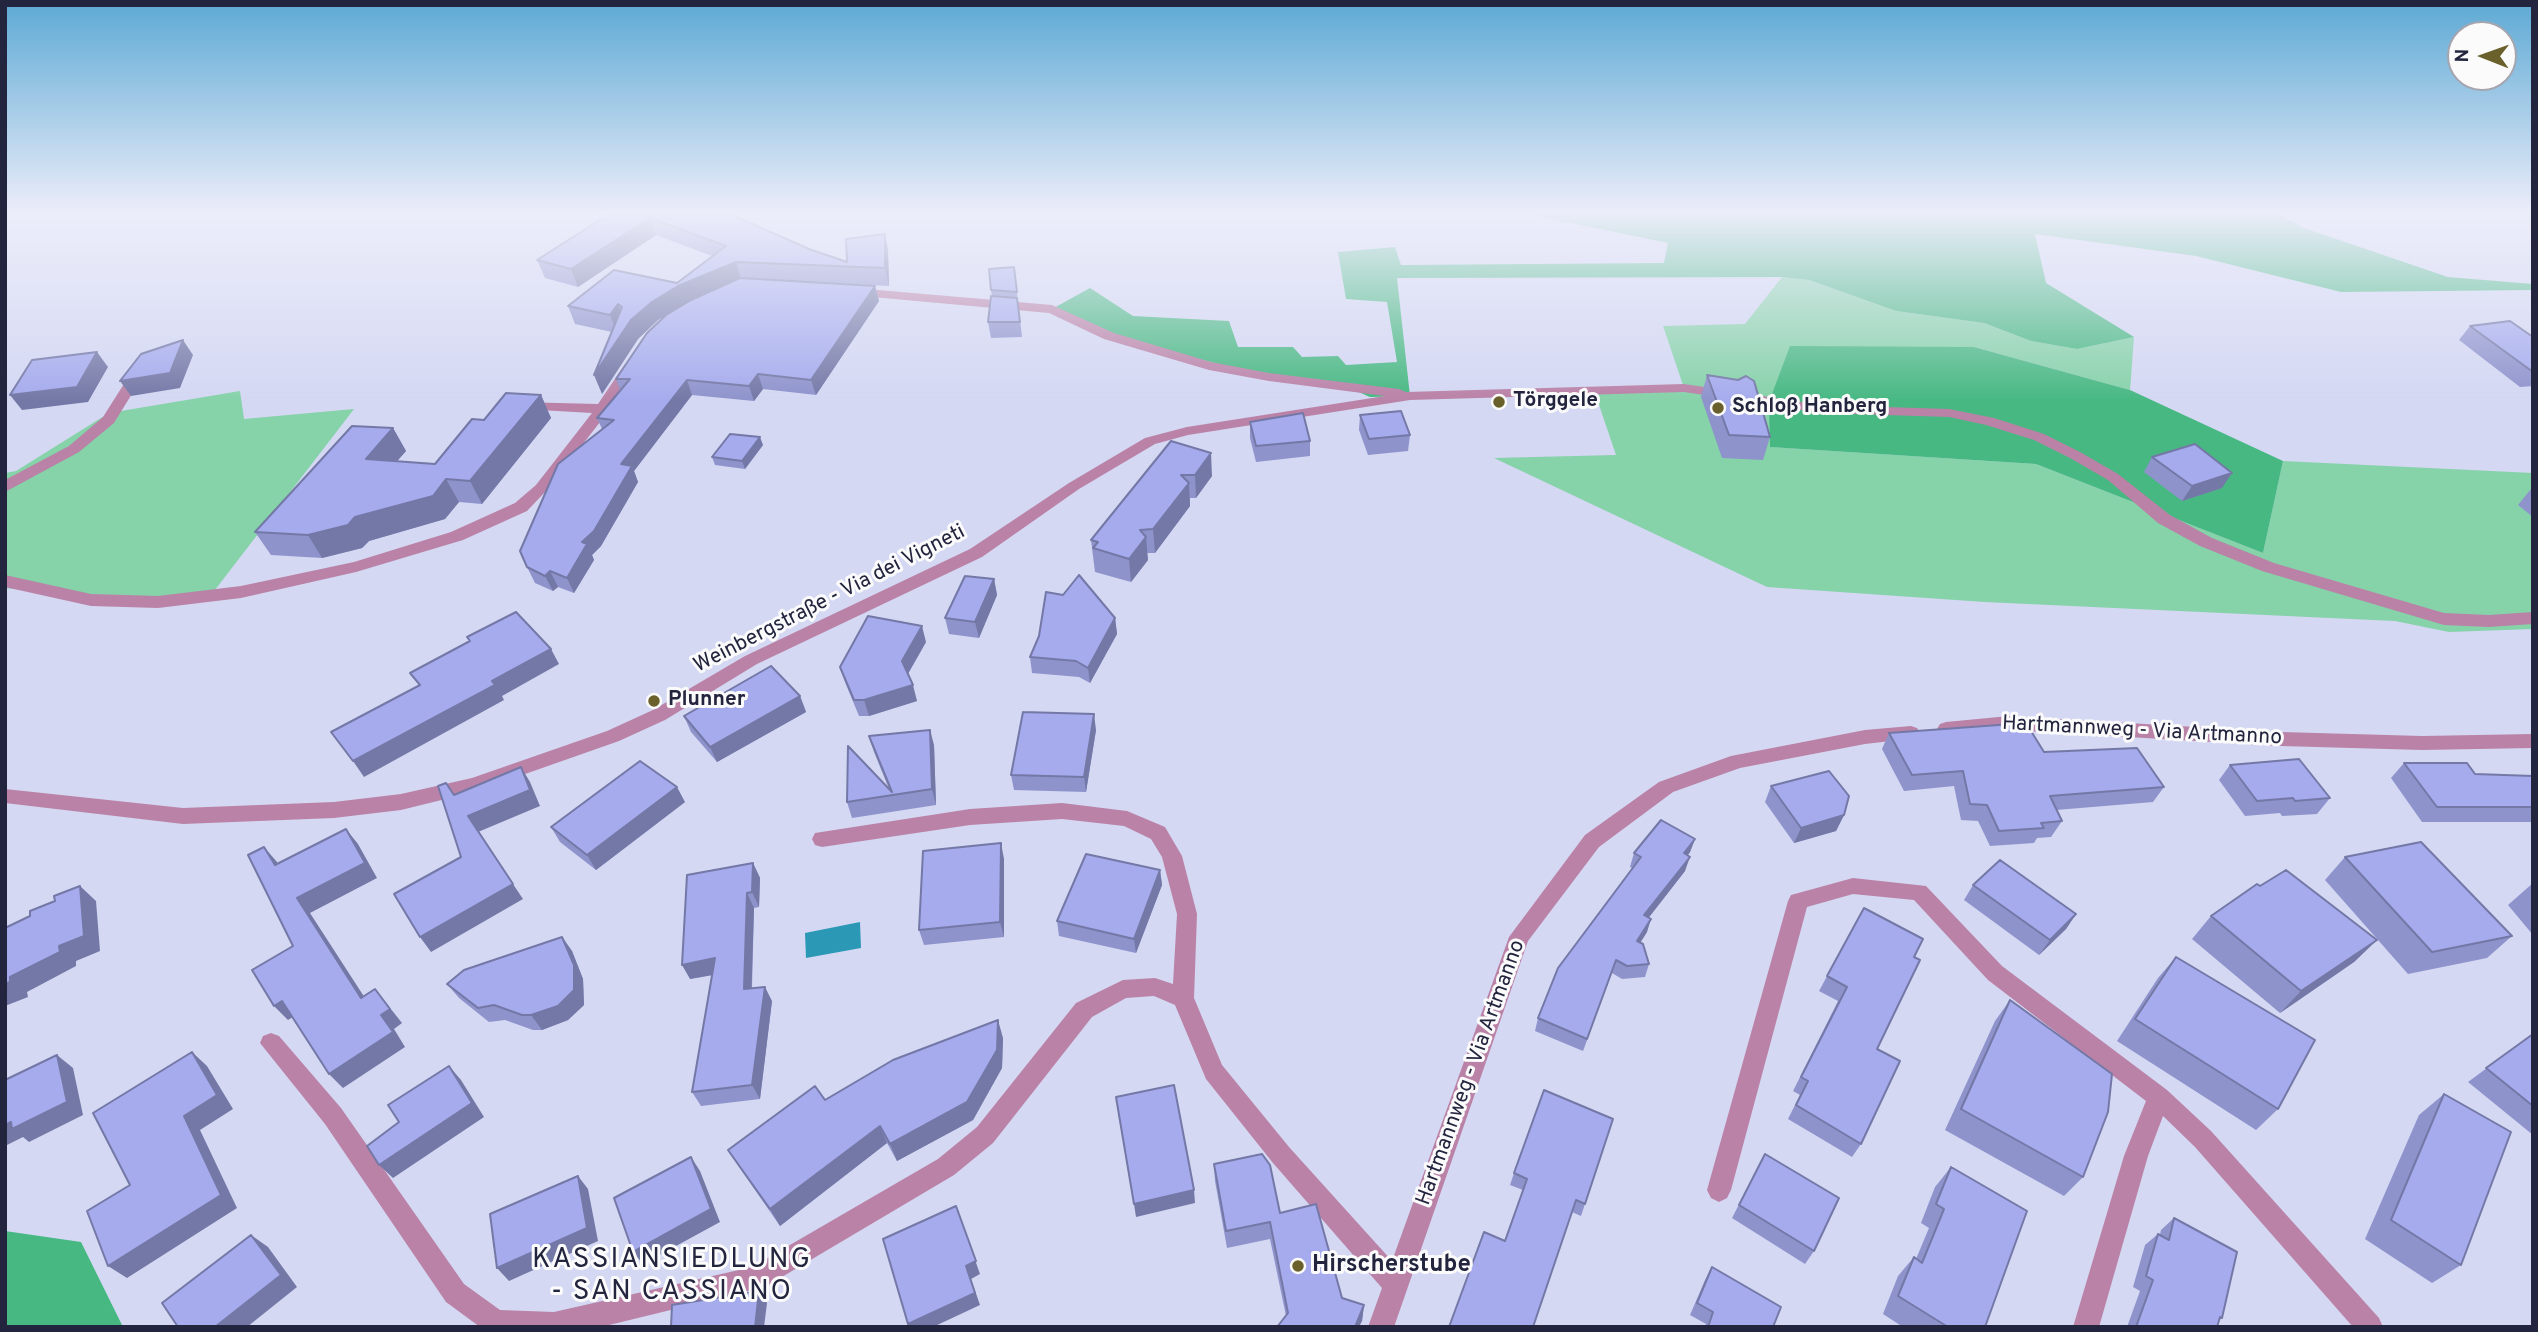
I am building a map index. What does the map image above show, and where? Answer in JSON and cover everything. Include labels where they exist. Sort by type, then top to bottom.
[{"type":"street","name":"Weinbergstraße - Via dei Vigneti","points":[[839,291],[1052,309],[1110,336],[1209,366],[1269,377],[1393,391],[1410,396]]},
{"type":"street","points":[[5,581],[91,600],[158,602],[241,592],[356,567],[457,536],[521,507],[541,488],[603,409],[638,354]]},
{"type":"street","points":[[5,487],[74,449],[109,420],[128,384],[143,366]]},
{"type":"street","name":"Weinbergstraße - Via dei Vigneti","points":[[5,796],[183,816],[334,810],[401,802],[474,785],[613,736],[659,715],[751,660],[976,553],[1074,486],[1150,441],[1187,431],[1410,396],[1684,388],[1821,409],[1948,413],[1989,421],[2039,437],[2075,455],[2113,477],[2164,519],[2206,542],[2268,567],[2444,619],[2488,621],[2533,618]]},
{"type":"street","points":[[522,405],[603,409]]},
{"type":"street","name":"Hartmannweg - Via Artmanno","points":[[1381,1327],[1519,937],[1592,841],[1666,787],[1738,761],[1865,737],[2009,723],[2294,739],[2422,743],[2533,741]]},
{"type":"street","points":[[822,839],[970,817],[1049,812],[1127,818],[1158,833],[1171,856],[1187,914],[1183,998],[1214,1072],[1281,1155],[1395,1283]]},
{"type":"street","points":[[1719,1190],[1798,901],[1853,886],[1919,892],[1995,973],[2158,1097],[2203,1139],[2370,1327]]},
{"type":"street","points":[[271,1043],[333,1116],[455,1293],[496,1323],[554,1325],[756,1279],[946,1167],[985,1135],[1084,1010],[1123,989],[1155,987],[1183,998]]},
{"type":"street","points":[[2086,1327],[2136,1156],[2158,1097]]},
{"type":"green space","points":[[1342,276],[2044,276],[2046,283],[2134,337],[2077,349],[2031,341],[1984,323],[1896,311],[1809,280],[1782,277],[1397,278],[1410,396],[1370,397],[1343,385],[1269,377],[1109,336],[1052,309],[1090,288],[1133,316],[1229,321],[1238,347],[1293,347],[1302,357],[1338,356],[1346,365],[1397,362],[1387,302],[1346,299]]},
{"type":"green space","points":[[2277,276],[2446,276],[2533,284],[2533,290],[2341,292]]},
{"type":"green space","points":[[1782,277],[1809,280],[1896,311],[1984,323],[2031,341],[2077,349],[2134,337],[2130,390],[1974,347],[1771,447],[2036,464],[2263,553],[2283,461],[2533,473],[2533,629],[2449,632],[2395,621],[1985,602],[1767,587],[1494,458],[1616,455],[1594,390],[1684,388],[1663,326],[1745,324]]},
{"type":"green space","points":[[1790,346],[1974,347],[2130,390],[2283,461],[2263,553],[2036,464],[1770,447],[1769,402]]},
{"type":"green space","points":[[240,391],[244,419],[354,409],[208,599],[167,606],[5,588],[5,473],[16,471],[109,413]]},
{"type":"green space","points":[[5,1231],[81,1242],[123,1327],[5,1327]]},
{"type":"water","points":[[860,922],[861,948],[806,958],[805,933]]},
{"type":"building","points":[[606,276],[644,276],[677,283],[686,276],[702,276],[678,286],[652,302],[631,320],[594,375],[622,307],[618,304],[610,315],[568,306]]},
{"type":"building","points":[[990,276],[1015,276],[1017,292],[991,290]]},
{"type":"building","points":[[740,278],[875,286],[811,380],[758,374],[749,386],[687,380],[621,464],[632,466],[594,531],[582,542],[587,544],[567,578],[550,571],[545,576],[527,567],[520,551],[558,464],[614,420],[597,418],[630,379],[616,379],[647,333],[666,315],[691,300]]},
{"type":"building","points":[[991,296],[1017,298],[1020,322],[988,322]]},
{"type":"building","points":[[2510,321],[2533,337],[2533,372],[2470,326]]},
{"type":"building","points":[[183,340],[170,373],[120,381],[141,354]]},
{"type":"building","points":[[97,352],[77,387],[10,395],[32,360]]},
{"type":"building","points":[[1707,375],[1738,380],[1746,376],[1754,381],[1770,437],[1729,435]]},
{"type":"building","points":[[506,393],[541,395],[470,481],[446,479],[433,496],[355,517],[348,525],[308,535],[255,532],[352,426],[393,428],[366,459],[435,464],[472,419],[484,420]]},
{"type":"building","points":[[1401,411],[1410,435],[1369,439],[1360,415]]},
{"type":"building","points":[[1303,413],[1310,441],[1256,446],[1250,422]]},
{"type":"building","points":[[730,434],[760,437],[742,461],[712,457]]},
{"type":"building","points":[[1171,441],[1211,453],[1195,475],[1181,475],[1189,483],[1153,529],[1140,530],[1146,537],[1129,559],[1093,548],[1098,542],[1091,540]]},
{"type":"building","points":[[2195,444],[2232,473],[2192,486],[2152,457]]},
{"type":"building","points":[[1079,575],[1115,618],[1088,668],[1076,661],[1030,657],[1039,636],[1046,592],[1063,595]]},
{"type":"building","points":[[965,576],[994,579],[975,622],[945,618]]},
{"type":"building","points":[[516,612],[551,649],[492,681],[495,685],[353,761],[331,732],[420,685],[410,673],[470,641],[467,637]]},
{"type":"building","points":[[868,616],[922,626],[902,661],[913,685],[864,700],[854,700],[840,667]]},
{"type":"building","points":[[771,666],[800,696],[710,747],[684,716]]},
{"type":"building","points":[[1023,712],[1094,714],[1084,777],[1011,775]]},
{"type":"building","points":[[2026,723],[2044,752],[2137,748],[2164,787],[2050,796],[2062,821],[2041,823],[2044,828],[1999,831],[1987,805],[1970,804],[1963,771],[1912,775],[1889,733]]},
{"type":"building","points":[[930,730],[932,789],[847,802],[848,746],[892,792],[869,736]]},
{"type":"building","points":[[2299,759],[2330,798],[2257,801],[2230,765]]},
{"type":"building","points":[[640,761],[677,787],[587,855],[551,827]]},
{"type":"building","points":[[2404,763],[2467,763],[2475,774],[2533,776],[2533,807],[2437,807]]},
{"type":"building","points":[[521,767],[530,790],[468,816],[513,884],[420,937],[394,894],[461,857],[438,786],[446,783],[454,795]]},
{"type":"building","points":[[1829,771],[1849,796],[1844,815],[1801,828],[1771,786]]},
{"type":"building","points":[[1661,820],[1695,839],[1684,853],[1690,857],[1644,915],[1651,919],[1637,941],[1643,944],[1649,964],[1627,966],[1616,960],[1587,1039],[1538,1018],[1558,968],[1641,857],[1634,853]]},
{"type":"building","points":[[346,829],[365,863],[297,898],[361,998],[375,989],[390,1009],[381,1015],[393,1032],[329,1074],[282,1001],[274,1006],[252,970],[293,946],[248,855],[264,847],[275,865]]},
{"type":"building","points":[[2421,842],[2512,936],[2432,952],[2345,857]]},
{"type":"building","points":[[1001,843],[1000,922],[919,930],[923,851]]},
{"type":"building","points":[[1086,854],[1160,870],[1134,939],[1057,921]]},
{"type":"building","points":[[2000,860],[2076,914],[2050,940],[1973,885]]},
{"type":"building","points":[[753,863],[752,892],[747,893],[744,989],[765,987],[752,1085],[692,1092],[715,958],[682,965],[687,875]]},
{"type":"building","points":[[2286,870],[2377,940],[2301,991],[2211,916],[2257,884],[2260,886]]},
{"type":"building","points":[[80,886],[84,936],[59,946],[60,952],[10,977],[10,982],[5,984],[5,928],[30,916],[30,911],[55,901],[54,896]]},
{"type":"building","points":[[1864,908],[1923,939],[1914,957],[1920,960],[1877,1049],[1900,1061],[1861,1144],[1796,1105],[1808,1081],[1801,1077],[1847,987],[1827,976]]},
{"type":"building","points":[[562,937],[574,965],[574,990],[558,1006],[531,1015],[522,1015],[494,1005],[478,1008],[447,984],[464,970]]},
{"type":"building","points":[[2176,957],[2315,1040],[2278,1109],[2135,1019]]},
{"type":"building","points":[[2010,1000],[2112,1074],[2108,1112],[2083,1177],[1961,1109]]},
{"type":"building","points":[[998,1020],[997,1050],[967,1102],[890,1144],[880,1126],[770,1209],[728,1150],[815,1086],[825,1100],[893,1060]]},
{"type":"building","points":[[2533,1034],[2533,1106],[2486,1068]]},
{"type":"building","points":[[192,1052],[217,1095],[184,1116],[221,1195],[108,1266],[87,1211],[130,1185],[93,1113]]},
{"type":"building","points":[[57,1055],[67,1102],[12,1129],[11,1122],[5,1125],[5,1080]]},
{"type":"building","points":[[449,1066],[472,1103],[379,1165],[367,1146],[399,1122],[388,1105]]},
{"type":"building","points":[[1174,1085],[1194,1190],[1134,1204],[1116,1097]]},
{"type":"building","points":[[1544,1090],[1613,1119],[1585,1204],[1576,1200],[1533,1327],[1449,1327],[1484,1232],[1505,1241],[1527,1179],[1514,1173]]},
{"type":"building","points":[[2444,1094],[2511,1132],[2461,1265],[2391,1220]]},
{"type":"building","points":[[1262,1154],[1270,1165],[1280,1213],[1316,1204],[1342,1298],[1364,1305],[1355,1327],[1277,1327],[1288,1313],[1270,1222],[1226,1231],[1214,1164]]},
{"type":"building","points":[[1765,1154],[1839,1198],[1814,1251],[1739,1205]]},
{"type":"building","points":[[691,1157],[711,1209],[633,1252],[614,1198]]},
{"type":"building","points":[[1951,1167],[2027,1211],[1985,1327],[1948,1327],[1898,1296],[1914,1257],[1922,1263],[1944,1209],[1936,1204]]},
{"type":"building","points":[[578,1176],[587,1228],[497,1268],[490,1214]]},
{"type":"building","points":[[956,1206],[976,1261],[966,1266],[975,1293],[908,1324],[883,1239]]},
{"type":"building","points":[[2174,1218],[2237,1252],[2222,1318],[2220,1317],[2217,1327],[2136,1327],[2153,1280],[2146,1276],[2158,1234],[2169,1240]]},
{"type":"building","points":[[251,1235],[281,1275],[215,1327],[178,1327],[162,1303]]},
{"type":"building","points":[[1712,1267],[1781,1307],[1773,1327],[1708,1327],[1713,1312],[1697,1303]]},
{"type":"building","points":[[759,1291],[755,1327],[671,1327],[672,1305]]},
{"type":"place","name":"Törggele","points":[[1499,402]]},
{"type":"place","name":"Schloß Hanberg","points":[[1718,408]]},
{"type":"place","name":"Plunner","points":[[654,701]]},
{"type":"place","name":"Hirscherstube","points":[[1298,1266]]},
{"type":"district","name":"KASSIANSIEDLUNG - SAN CASSIANO","points":[[672,1277]]}]
